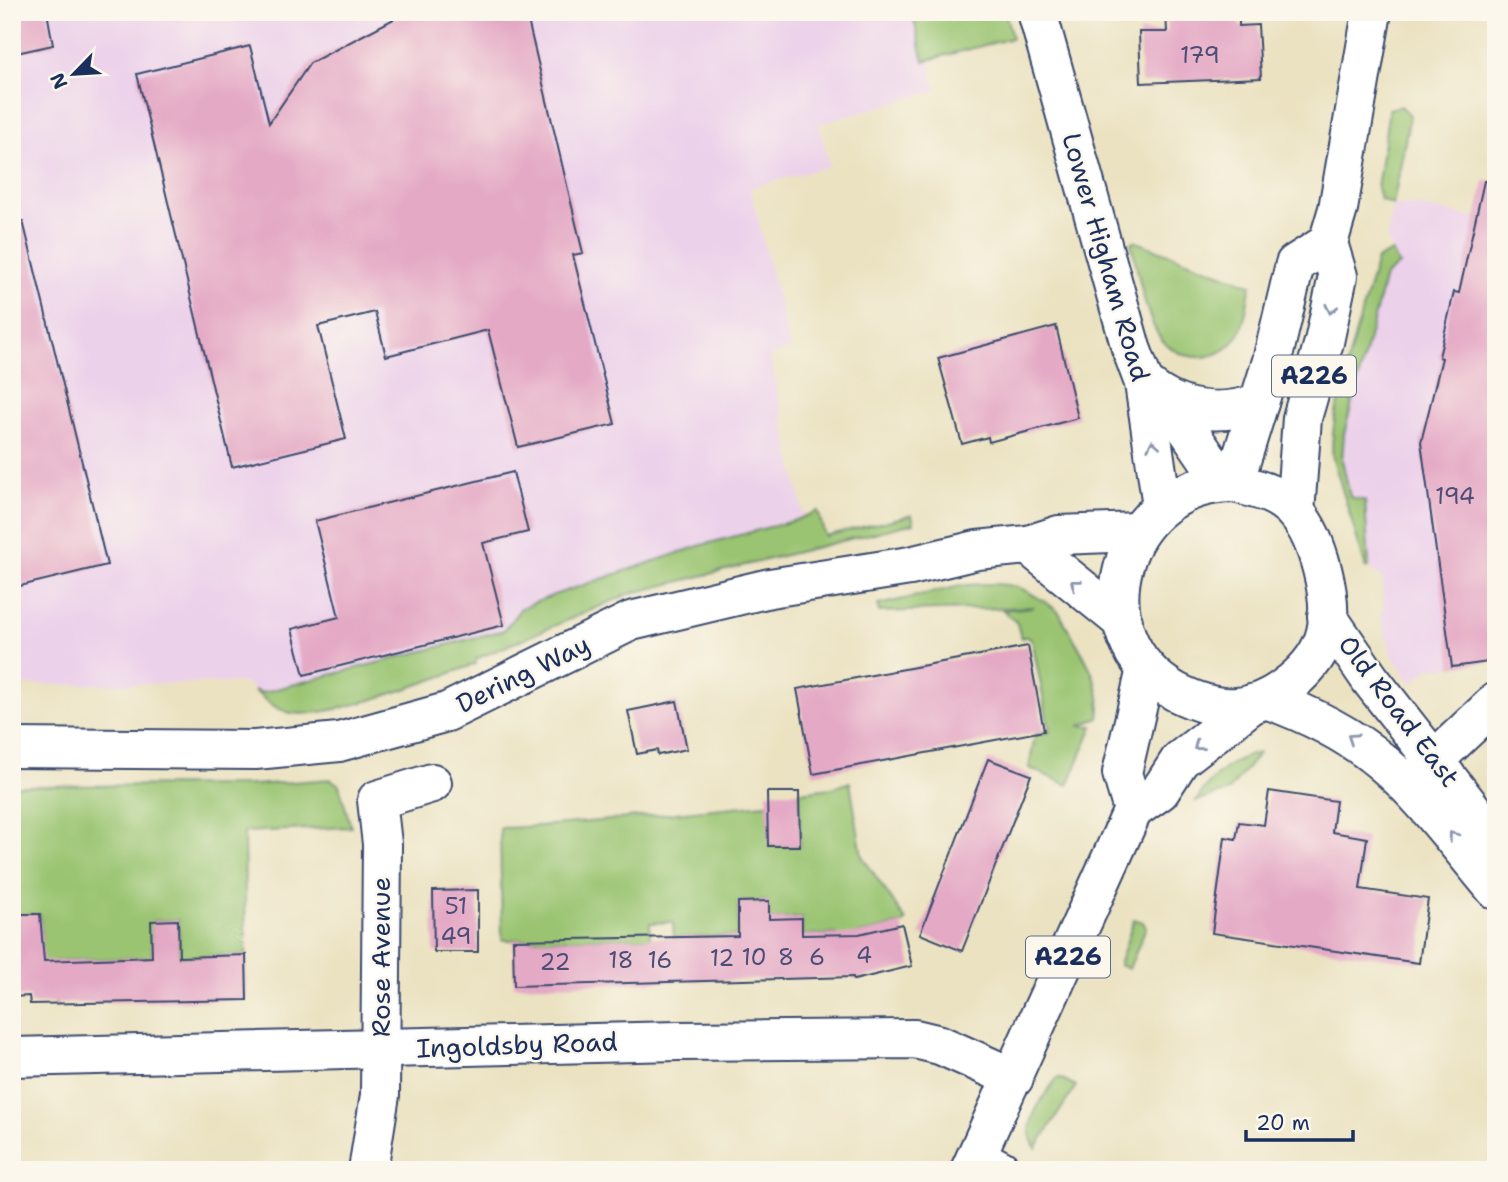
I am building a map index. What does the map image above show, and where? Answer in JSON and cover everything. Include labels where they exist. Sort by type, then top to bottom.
[{"type":"street","name":"Lower Higham Road","points":[[1037,12],[1127,337],[1156,393],[1229,483]]},
{"type":"street","points":[[1328,243],[1341,197],[1372,12]]},
{"type":"street","name":"A226","points":[[1259,702],[1288,684],[1320,648],[1326,635],[1327,615],[1321,567],[1295,512],[1272,494],[1257,487],[1229,483],[1259,403],[1295,264],[1328,243],[1338,276],[1324,342],[1302,418],[1295,512]]},
{"type":"street","name":"Lower Higham Road","points":[[1150,519],[1156,393]]},
{"type":"street","points":[[1156,393],[1212,411],[1259,403]]},
{"type":"street","points":[[1229,483],[1199,488],[1150,519],[1129,547],[1121,579],[1123,622],[1131,645],[1146,668],[1164,685],[1186,697],[1224,706],[1259,702]]},
{"type":"street","name":"Dering Way","points":[[12,748],[246,750],[287,749],[339,742],[447,712],[631,621],[770,589],[910,566],[977,550],[1028,545],[1059,534],[1150,519]]},
{"type":"street","points":[[1028,545],[1123,622]]},
{"type":"street","name":"Old Road East","points":[[1327,615],[1370,679],[1422,772],[1496,890]]},
{"type":"street","points":[[1146,668],[1122,773],[1133,810],[1160,791],[1180,760],[1259,702]]},
{"type":"street","name":"Old Road East","points":[[1259,702],[1344,733],[1422,772],[1496,840]]},
{"type":"street","points":[[1422,772],[1496,702]]},
{"type":"street","name":"Rose Avenue","points":[[368,1170],[369,1151],[380,1109],[382,844],[377,800],[432,783]]},
{"type":"street","name":"A226","points":[[983,1166],[1014,1078],[1133,810]]},
{"type":"street","name":"Ingoldsby Road","points":[[12,1057],[678,1041],[915,1039],[940,1045],[1014,1078]]},
{"type":"shaded area","points":[[12,12],[1005,12],[1012,38],[929,61],[936,91],[819,124],[829,166],[750,188],[791,350],[772,354],[770,358],[804,516],[702,545],[554,595],[522,608],[504,630],[260,693],[244,683],[12,685]]},
{"type":"shaded area","points":[[1393,205],[1417,206],[1475,217],[1474,226],[1496,230],[1452,667],[1429,668],[1411,684],[1391,654],[1380,615],[1383,610],[1383,580],[1369,566],[1365,501],[1350,497],[1342,460],[1344,434],[1385,276],[1397,267],[1387,238]]},
{"type":"green space","points":[[912,12],[1005,12],[1012,38],[924,61]]},
{"type":"green space","points":[[1401,106],[1410,115],[1393,205],[1380,199],[1377,188],[1389,109]]},
{"type":"green space","points":[[1134,241],[1251,285],[1242,325],[1229,346],[1209,356],[1198,357],[1187,356],[1167,345],[1159,336],[1145,303],[1131,243]]},
{"type":"green space","points":[[1392,252],[1399,265],[1385,276],[1344,434],[1342,460],[1350,497],[1365,501],[1369,566],[1366,568],[1333,459],[1332,441],[1341,390],[1377,259]]},
{"type":"green space","points":[[818,511],[825,536],[912,515],[914,523],[629,594],[476,659],[476,664],[352,705],[304,714],[287,712],[254,690],[261,693],[504,630],[521,608],[554,595],[702,545],[796,520]]},
{"type":"green space","points":[[965,585],[1013,586],[1048,604],[1058,611],[1088,663],[1098,690],[1099,718],[1079,726],[1093,726],[1068,785],[1029,768],[1035,735],[1050,732],[1032,640],[1028,636],[1021,638],[1017,623],[1003,610],[1034,607],[879,612],[878,605]]},
{"type":"green space","points":[[1259,753],[1229,791],[1196,801],[1208,784],[1223,770],[1239,759]]},
{"type":"green space","points":[[331,779],[339,785],[351,827],[244,832],[246,955],[179,957],[178,920],[152,921],[152,957],[55,961],[56,1005],[50,996],[45,996],[40,914],[14,915],[12,951],[12,786],[254,785]]},
{"type":"green space","points":[[850,782],[862,856],[906,921],[902,924],[843,938],[837,934],[802,935],[802,918],[769,919],[768,901],[738,902],[738,936],[674,937],[673,922],[650,923],[650,938],[502,940],[500,828],[768,804],[769,846],[800,846],[799,792],[832,788]]},
{"type":"green space","points":[[1134,919],[1143,922],[1146,927],[1129,969],[1119,965]]},
{"type":"green space","points":[[1058,1077],[1076,1086],[1036,1148],[1030,1130],[1035,1111]]},
{"type":"building","points":[[12,12],[47,12],[53,45],[12,54]]},
{"type":"building","points":[[407,12],[526,12],[583,253],[573,255],[615,424],[518,447],[488,330],[386,356],[375,312],[318,326],[346,439],[232,467],[137,74],[250,46],[269,123],[310,63]]},
{"type":"building","points":[[1166,12],[1239,12],[1239,26],[1258,25],[1261,78],[1141,83],[1139,32],[1167,32]]},
{"type":"building","points":[[1484,181],[1496,182],[1496,661],[1452,667],[1421,442],[1442,358],[1439,357],[1454,292],[1459,293]]},
{"type":"building","points":[[23,221],[107,565],[12,588],[12,222]]},
{"type":"building","points":[[1056,326],[1078,418],[989,442],[988,437],[962,444],[938,358]]},
{"type":"building","points":[[513,472],[528,532],[483,543],[504,625],[304,675],[292,629],[339,617],[315,521]]},
{"type":"building","points":[[1028,646],[1044,731],[813,774],[797,689]]},
{"type":"building","points":[[677,701],[687,749],[658,755],[657,750],[637,754],[628,711]]},
{"type":"building","points":[[988,759],[1031,775],[962,951],[920,934]]},
{"type":"building","points":[[1269,791],[1336,801],[1332,832],[1367,838],[1360,889],[1428,899],[1419,963],[1212,933],[1225,837],[1236,839],[1239,822],[1264,825]]},
{"type":"building","points":[[767,792],[799,792],[800,846],[768,846]]},
{"type":"building","points":[[478,890],[478,952],[434,952],[433,891]]},
{"type":"building","points":[[769,901],[769,919],[802,918],[802,935],[859,934],[902,924],[912,966],[854,980],[853,977],[514,986],[513,940],[738,936],[738,902]]},
{"type":"building","points":[[14,914],[40,914],[44,961],[152,957],[151,921],[178,920],[179,957],[246,955],[247,1000],[30,1004],[29,996],[12,997]]}]
